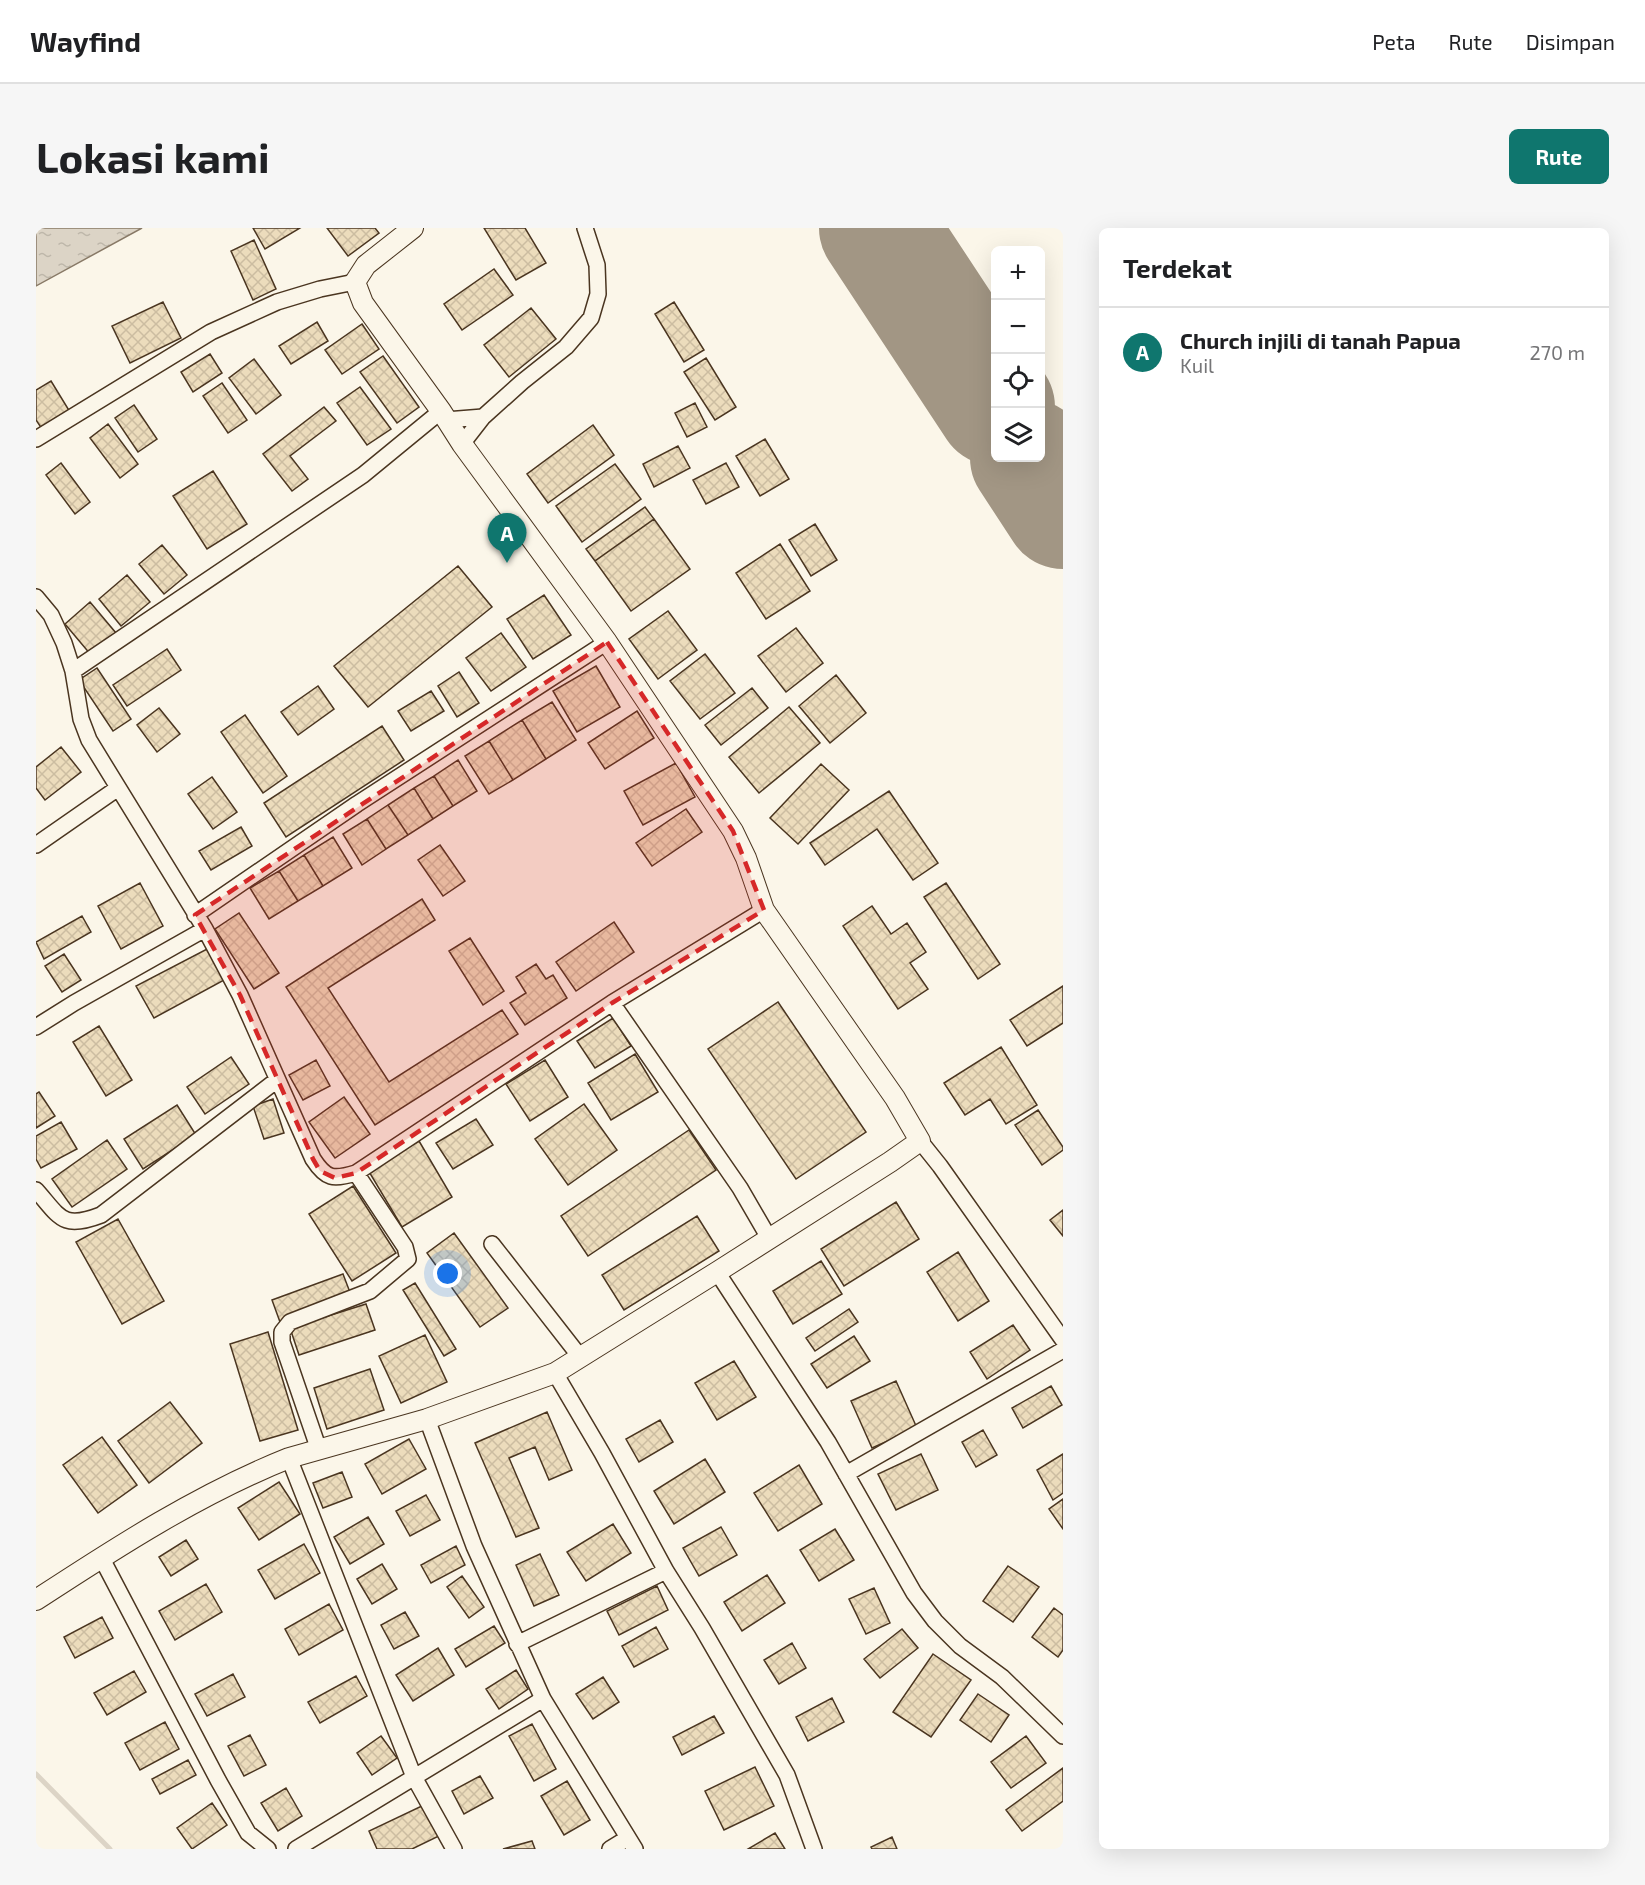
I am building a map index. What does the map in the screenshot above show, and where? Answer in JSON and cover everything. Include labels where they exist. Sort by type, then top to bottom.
[{"type":"street","points":[[36,439],[211,332],[277,303],[320,289],[355,282],[366,265],[413,228]]},
{"type":"street","points":[[462,444],[483,417],[566,347],[591,318],[598,294],[597,265],[585,228]]},
{"type":"street","points":[[355,282],[363,303],[462,444],[607,642],[733,831],[746,858],[764,910],[895,1098],[920,1141],[1063,1340]]},
{"type":"street","points":[[73,671],[363,475],[444,416],[483,417]]},
{"type":"street","points":[[36,597],[51,615],[58,629],[73,671],[81,719],[89,740],[205,929],[240,995],[313,1159],[320,1171],[335,1178],[356,1173],[612,1003],[764,910]]},
{"type":"street","points":[[195,915],[357,804],[607,642]]},
{"type":"street","points":[[36,845],[118,788]]},
{"type":"street","points":[[36,1027],[205,929]]},
{"type":"street","points":[[612,1003],[741,1188],[770,1238]]},
{"type":"street","points":[[36,1190],[61,1218],[70,1223],[101,1215],[277,1080]]},
{"type":"street","points":[[36,1600],[101,1557],[195,1502],[289,1458],[427,1419],[555,1373],[920,1141]]},
{"type":"street","points":[[319,1450],[282,1342],[284,1328],[290,1322],[370,1291],[408,1259],[405,1247],[356,1173]]},
{"type":"street","points":[[492,1244],[581,1358]]},
{"type":"street","points":[[717,1272],[828,1443],[914,1593],[935,1621],[960,1646],[1002,1677],[1063,1736]]},
{"type":"street","points":[[846,1474],[1063,1350]]},
{"type":"street","points":[[555,1373],[602,1453],[666,1571],[702,1628],[787,1775],[814,1849]]},
{"type":"street","points":[[427,1419],[474,1546],[543,1699],[632,1844],[610,1849]]},
{"type":"street","points":[[289,1458],[414,1778],[454,1849]]},
{"type":"street","points":[[101,1557],[248,1833],[268,1849]]},
{"type":"street","points":[[517,1644],[666,1571]]},
{"type":"street","points":[[296,1849],[543,1699]]},
{"type":"highlighted area","points":[[607,642],[733,831],[764,910],[612,1003],[356,1173],[335,1178],[320,1171],[313,1159],[240,995],[195,915]]},
{"type":"water","points":[[36,228],[142,228],[36,286]]},
{"type":"building","points":[[253,228],[300,228],[265,249]]},
{"type":"building","points":[[327,228],[375,228],[379,233],[348,256]]},
{"type":"building","points":[[484,228],[525,228],[546,263],[516,280]]},
{"type":"building","points":[[254,240],[276,289],[253,300],[231,251]]},
{"type":"building","points":[[494,269],[513,295],[462,330],[444,304]]},
{"type":"building","points":[[163,302],[181,338],[130,363],[112,326]]},
{"type":"building","points":[[674,302],[704,350],[684,362],[655,314]]},
{"type":"building","points":[[531,308],[556,339],[509,377],[484,345]]},
{"type":"building","points":[[317,322],[328,341],[291,364],[279,346]]},
{"type":"building","points":[[362,324],[379,349],[342,374],[325,350]]},
{"type":"building","points":[[210,354],[222,373],[193,392],[181,372]]},
{"type":"building","points":[[383,356],[419,407],[397,423],[360,372]]},
{"type":"building","points":[[706,358],[736,407],[715,420],[684,372]]},
{"type":"building","points":[[254,359],[281,395],[256,414],[229,378]]},
{"type":"building","points":[[51,381],[70,412],[42,429],[36,420],[36,390]]},
{"type":"building","points":[[222,383],[247,420],[228,433],[203,396]]},
{"type":"building","points":[[360,387],[391,429],[367,445],[337,403]]},
{"type":"building","points":[[695,403],[707,427],[687,437],[675,413]]},
{"type":"building","points":[[134,405],[157,439],[138,452],[115,418]]},
{"type":"building","points":[[324,407],[336,421],[290,456],[308,479],[292,491],[263,454]]},
{"type":"building","points":[[108,424],[138,464],[120,478],[90,438]]},
{"type":"building","points":[[593,425],[614,455],[548,503],[527,474]]},
{"type":"building","points":[[765,439],[789,479],[760,496],[736,456]]},
{"type":"building","points":[[678,446],[690,468],[654,487],[643,464]]},
{"type":"building","points":[[61,463],[90,502],[75,514],[46,475]]},
{"type":"building","points":[[726,463],[739,487],[706,504],[693,480]]},
{"type":"building","points":[[615,464],[641,499],[582,542],[556,506]]},
{"type":"building","points":[[213,471],[247,524],[207,549],[173,496]]},
{"type":"building","points":[[645,507],[654,519],[595,561],[586,549]]},
{"type":"building","points":[[654,519],[690,569],[631,611],[595,561]]},
{"type":"building","points":[[815,524],[837,560],[811,576],[789,540]]},
{"type":"building","points":[[780,544],[810,591],[766,619],[736,573]]},
{"type":"building","points":[[162,545],[187,575],[164,594],[139,564]]},
{"type":"building","points":[[458,566],[492,607],[368,707],[334,666]]},
{"type":"building","points":[[127,575],[150,602],[121,626],[99,599]]},
{"type":"building","points":[[544,595],[571,635],[533,659],[507,619]]},
{"type":"building","points":[[90,602],[116,633],[91,655],[65,624]]},
{"type":"building","points":[[668,611],[697,650],[658,679],[629,639]]},
{"type":"building","points":[[796,628],[823,663],[786,692],[758,656]]},
{"type":"building","points":[[501,633],[526,667],[491,691],[466,658]]},
{"type":"building","points":[[167,649],[181,670],[127,706],[113,685]]},
{"type":"building","points":[[705,654],[735,693],[700,719],[670,681]]},
{"type":"building","points":[[596,666],[620,707],[577,732],[553,691]]},
{"type":"building","points":[[97,668],[131,719],[113,731],[79,680]]},
{"type":"building","points":[[459,672],[479,703],[457,717],[438,686]]},
{"type":"building","points":[[836,675],[866,713],[830,743],[799,706]]},
{"type":"building","points":[[318,686],[334,709],[298,735],[281,712]]},
{"type":"building","points":[[752,688],[768,708],[721,745],[705,725]]},
{"type":"building","points":[[431,691],[444,711],[411,731],[398,711]]},
{"type":"building","points":[[552,702],[576,740],[546,759],[522,720]]},
{"type":"building","points":[[789,707],[820,743],[759,793],[729,757]]},
{"type":"building","points":[[159,708],[180,734],[157,752],[137,725]]},
{"type":"building","points":[[637,711],[654,738],[605,769],[588,743]]},
{"type":"building","points":[[245,715],[287,776],[263,793],[221,732]]},
{"type":"building","points":[[522,720],[546,759],[513,780],[489,741]]},
{"type":"building","points":[[382,726],[404,760],[286,837],[264,803]]},
{"type":"building","points":[[489,741],[513,780],[489,794],[465,756]]},
{"type":"building","points":[[61,747],[81,772],[45,800],[36,788],[36,767]]},
{"type":"building","points":[[458,760],[477,791],[453,806],[434,776]]},
{"type":"building","points":[[676,763],[695,797],[643,825],[624,791]]},
{"type":"building","points":[[821,764],[849,790],[798,844],[770,818]]},
{"type":"building","points":[[434,776],[453,806],[433,819],[414,788]]},
{"type":"building","points":[[212,777],[237,812],[213,829],[188,794]]},
{"type":"building","points":[[414,788],[433,819],[408,835],[388,805]]},
{"type":"building","points":[[889,791],[938,863],[913,880],[877,829],[825,865],[810,843]]},
{"type":"building","points":[[388,805],[408,835],[386,849],[367,819]]},
{"type":"building","points":[[686,809],[702,832],[652,866],[636,843]]},
{"type":"building","points":[[367,819],[386,849],[362,865],[343,834]]},
{"type":"building","points":[[241,827],[252,846],[211,870],[199,851]]},
{"type":"building","points":[[333,837],[352,868],[323,886],[304,855]]},
{"type":"building","points":[[440,845],[465,881],[443,896],[418,860]]},
{"type":"building","points":[[304,855],[323,886],[298,901],[279,871]]},
{"type":"building","points":[[279,871],[298,901],[269,919],[250,888]]},
{"type":"building","points":[[140,883],[163,926],[121,949],[98,906]]},
{"type":"building","points":[[946,883],[1000,964],[978,979],[924,897]]},
{"type":"building","points":[[422,899],[435,920],[328,988],[389,1082],[502,1010],[518,1034],[375,1125],[286,987]]},
{"type":"building","points":[[872,906],[891,934],[907,923],[926,952],[910,963],[928,989],[898,1009],[843,926]]},
{"type":"building","points":[[239,913],[279,973],[254,989],[215,929]]},
{"type":"building","points":[[82,916],[91,932],[44,959],[36,942]]},
{"type":"building","points":[[614,922],[634,952],[576,991],[556,962]]},
{"type":"building","points":[[470,938],[504,991],[483,1005],[449,951]]},
{"type":"building","points":[[209,948],[226,979],[154,1018],[136,986]]},
{"type":"building","points":[[64,954],[81,980],[62,992],[45,966]]},
{"type":"building","points":[[536,964],[546,979],[553,975],[567,998],[525,1025],[510,1003],[526,993],[516,977]]},
{"type":"building","points":[[1063,986],[1063,1023],[1027,1046],[1010,1020]]},
{"type":"building","points":[[778,1002],[866,1132],[796,1179],[708,1049]]},
{"type":"building","points":[[613,1018],[631,1046],[595,1068],[577,1041]]},
{"type":"building","points":[[99,1026],[132,1080],[106,1096],[73,1042]]},
{"type":"building","points":[[1001,1047],[1037,1105],[1006,1124],[990,1099],[965,1115],[944,1083]]},
{"type":"building","points":[[635,1054],[658,1092],[611,1120],[588,1083]]},
{"type":"building","points":[[231,1057],[249,1084],[205,1114],[187,1087]]},
{"type":"building","points":[[316,1060],[330,1086],[303,1100],[289,1075]]},
{"type":"building","points":[[545,1060],[568,1097],[530,1121],[506,1084]]},
{"type":"building","points":[[39,1092],[55,1116],[36,1128],[36,1094]]},
{"type":"building","points":[[344,1097],[370,1134],[335,1158],[309,1122]]},
{"type":"building","points":[[273,1099],[284,1133],[264,1139],[253,1106]]},
{"type":"building","points":[[584,1104],[617,1150],[568,1185],[535,1139]]},
{"type":"building","points":[[177,1105],[196,1135],[143,1169],[124,1139]]},
{"type":"building","points":[[1038,1110],[1063,1147],[1063,1150],[1042,1165],[1015,1125]]},
{"type":"building","points":[[476,1119],[493,1145],[453,1169],[436,1143]]},
{"type":"building","points":[[61,1122],[77,1149],[41,1168],[36,1159],[36,1136]]},
{"type":"building","points":[[689,1130],[716,1170],[588,1256],[561,1216]]},
{"type":"building","points":[[107,1140],[127,1169],[72,1207],[52,1179]]},
{"type":"building","points":[[419,1141],[452,1197],[402,1227],[368,1170]]},
{"type":"building","points":[[353,1186],[396,1253],[352,1281],[309,1214]]},
{"type":"building","points":[[896,1202],[919,1239],[844,1286],[821,1249]]},
{"type":"building","points":[[1063,1210],[1063,1236],[1050,1220]]},
{"type":"building","points":[[697,1216],[719,1251],[624,1310],[602,1275]]},
{"type":"building","points":[[118,1219],[164,1301],[122,1324],[76,1242]]},
{"type":"building","points":[[454,1233],[508,1308],[480,1327],[427,1253]]},
{"type":"building","points":[[958,1252],[989,1301],[958,1321],[927,1272]]},
{"type":"building","points":[[821,1261],[842,1294],[793,1324],[773,1291]]},
{"type":"building","points":[[343,1274],[351,1295],[280,1322],[272,1300]]},
{"type":"building","points":[[415,1283],[456,1349],[444,1356],[403,1290]]},
{"type":"building","points":[[366,1304],[375,1330],[299,1355],[290,1328]]},
{"type":"building","points":[[849,1309],[858,1322],[815,1351],[806,1338]]},
{"type":"building","points":[[1013,1325],[1030,1350],[987,1379],[970,1352]]},
{"type":"building","points":[[268,1332],[298,1430],[260,1441],[230,1344]]},
{"type":"building","points":[[425,1335],[447,1382],[401,1403],[379,1356]]},
{"type":"building","points":[[854,1336],[870,1361],[827,1388],[811,1364]]},
{"type":"building","points":[[734,1361],[756,1397],[717,1420],[695,1383]]},
{"type":"building","points":[[370,1369],[384,1410],[327,1429],[314,1388]]},
{"type":"building","points":[[896,1381],[917,1428],[872,1448],[851,1401]]},
{"type":"building","points":[[1051,1386],[1062,1405],[1023,1428],[1012,1408]]},
{"type":"building","points":[[170,1402],[202,1443],[149,1483],[118,1441]]},
{"type":"building","points":[[547,1412],[572,1470],[549,1480],[535,1447],[509,1458],[539,1528],[516,1537],[475,1443]]},
{"type":"building","points":[[660,1420],[673,1442],[639,1462],[626,1439]]},
{"type":"building","points":[[983,1430],[997,1455],[976,1467],[962,1442]]},
{"type":"building","points":[[102,1437],[137,1485],[98,1513],[63,1465]]},
{"type":"building","points":[[409,1439],[426,1469],[382,1494],[365,1464]]},
{"type":"building","points":[[921,1454],[938,1490],[896,1510],[878,1474]]},
{"type":"building","points":[[1063,1454],[1063,1493],[1053,1500],[1037,1470]]},
{"type":"building","points":[[705,1459],[725,1492],[674,1524],[654,1491]]},
{"type":"building","points":[[799,1465],[822,1504],[778,1531],[754,1493]]},
{"type":"building","points":[[342,1472],[352,1497],[323,1508],[313,1483]]},
{"type":"building","points":[[279,1482],[300,1514],[259,1540],[238,1508]]},
{"type":"building","points":[[426,1495],[440,1520],[410,1536],[396,1511]]},
{"type":"building","points":[[1063,1499],[1063,1529],[1049,1509]]},
{"type":"building","points":[[368,1517],[384,1544],[350,1564],[334,1537]]},
{"type":"building","points":[[613,1524],[631,1553],[586,1581],[567,1552]]},
{"type":"building","points":[[721,1527],[737,1555],[699,1576],[683,1548]]},
{"type":"building","points":[[835,1529],[854,1560],[819,1581],[800,1550]]},
{"type":"building","points":[[186,1540],[198,1559],[171,1576],[159,1557]]},
{"type":"building","points":[[304,1544],[320,1573],[275,1599],[258,1570]]},
{"type":"building","points":[[456,1546],[465,1565],[431,1583],[421,1565]]},
{"type":"building","points":[[540,1554],[559,1595],[534,1606],[516,1565]]},
{"type":"building","points":[[382,1564],[397,1589],[372,1604],[357,1579]]},
{"type":"building","points":[[1008,1566],[1039,1587],[1013,1622],[983,1601]]},
{"type":"building","points":[[767,1575],[785,1603],[742,1631],[724,1602]]},
{"type":"building","points":[[462,1576],[484,1607],[469,1618],[447,1587]]},
{"type":"building","points":[[206,1584],[222,1612],[175,1640],[159,1611]]},
{"type":"building","points":[[657,1586],[668,1610],[619,1635],[607,1611]]},
{"type":"building","points":[[874,1588],[890,1623],[866,1634],[849,1599]]},
{"type":"building","points":[[329,1604],[343,1630],[299,1655],[285,1629]]},
{"type":"building","points":[[1054,1608],[1063,1615],[1063,1650],[1058,1657],[1032,1637]]},
{"type":"building","points":[[405,1612],[419,1636],[394,1649],[381,1625]]},
{"type":"building","points":[[102,1617],[113,1638],[75,1658],[64,1637]]},
{"type":"building","points":[[494,1626],[505,1643],[466,1667],[455,1649]]},
{"type":"building","points":[[656,1627],[668,1649],[634,1667],[622,1646]]},
{"type":"building","points":[[902,1629],[918,1648],[880,1678],[864,1659]]},
{"type":"building","points":[[792,1643],[806,1668],[779,1684],[764,1660]]},
{"type":"building","points":[[438,1648],[454,1675],[413,1701],[396,1675]]},
{"type":"building","points":[[933,1654],[971,1680],[931,1737],[893,1712]]},
{"type":"building","points":[[516,1670],[528,1689],[499,1709],[486,1689]]},
{"type":"building","points":[[134,1671],[146,1692],[107,1715],[94,1693]]},
{"type":"building","points":[[233,1674],[245,1697],[207,1716],[195,1694]]},
{"type":"building","points":[[356,1676],[367,1696],[320,1723],[308,1702]]},
{"type":"building","points":[[603,1677],[619,1702],[593,1719],[576,1694]]},
{"type":"building","points":[[978,1694],[1009,1715],[991,1742],[960,1720]]},
{"type":"building","points":[[832,1698],[844,1722],[808,1741],[796,1717]]},
{"type":"building","points":[[714,1716],[724,1733],[682,1755],[673,1737]]},
{"type":"building","points":[[165,1722],[179,1749],[140,1770],[125,1743]]},
{"type":"building","points":[[532,1724],[556,1769],[534,1781],[509,1736]]},
{"type":"building","points":[[250,1735],[266,1765],[244,1776],[228,1746]]},
{"type":"building","points":[[381,1736],[397,1758],[372,1775],[357,1753]]},
{"type":"building","points":[[1026,1736],[1046,1763],[1011,1788],[991,1762]]},
{"type":"building","points":[[188,1760],[196,1775],[160,1794],[152,1779]]},
{"type":"building","points":[[755,1767],[774,1806],[724,1830],[705,1791]]},
{"type":"building","points":[[1063,1768],[1063,1801],[1022,1831],[1006,1810]]},
{"type":"building","points":[[480,1776],[493,1798],[464,1814],[452,1791]]},
{"type":"building","points":[[567,1781],[590,1820],[564,1835],[541,1796]]},
{"type":"building","points":[[286,1788],[302,1816],[278,1831],[261,1803]]},
{"type":"building","points":[[212,1803],[227,1825],[192,1849],[177,1828]]},
{"type":"building","points":[[426,1804],[441,1835],[412,1849],[377,1849],[369,1831]]},
{"type":"building","points":[[775,1833],[785,1849],[748,1849]]},
{"type":"building","points":[[892,1837],[897,1849],[872,1849],[871,1847]]},
{"type":"building","points":[[532,1841],[535,1849],[503,1849]]},
{"type":"waterway","points":[[36,1774],[110,1849]]},
{"type":"taxiway","points":[[924,228],[930,308]]},
{"type":"runway","points":[[878,228],[991,399]]},
{"type":"runway","points":[[1032,462],[1063,510]]},
{"type":"place","name":"Church injili di tanah Papua","points":[[507,563]]}]
